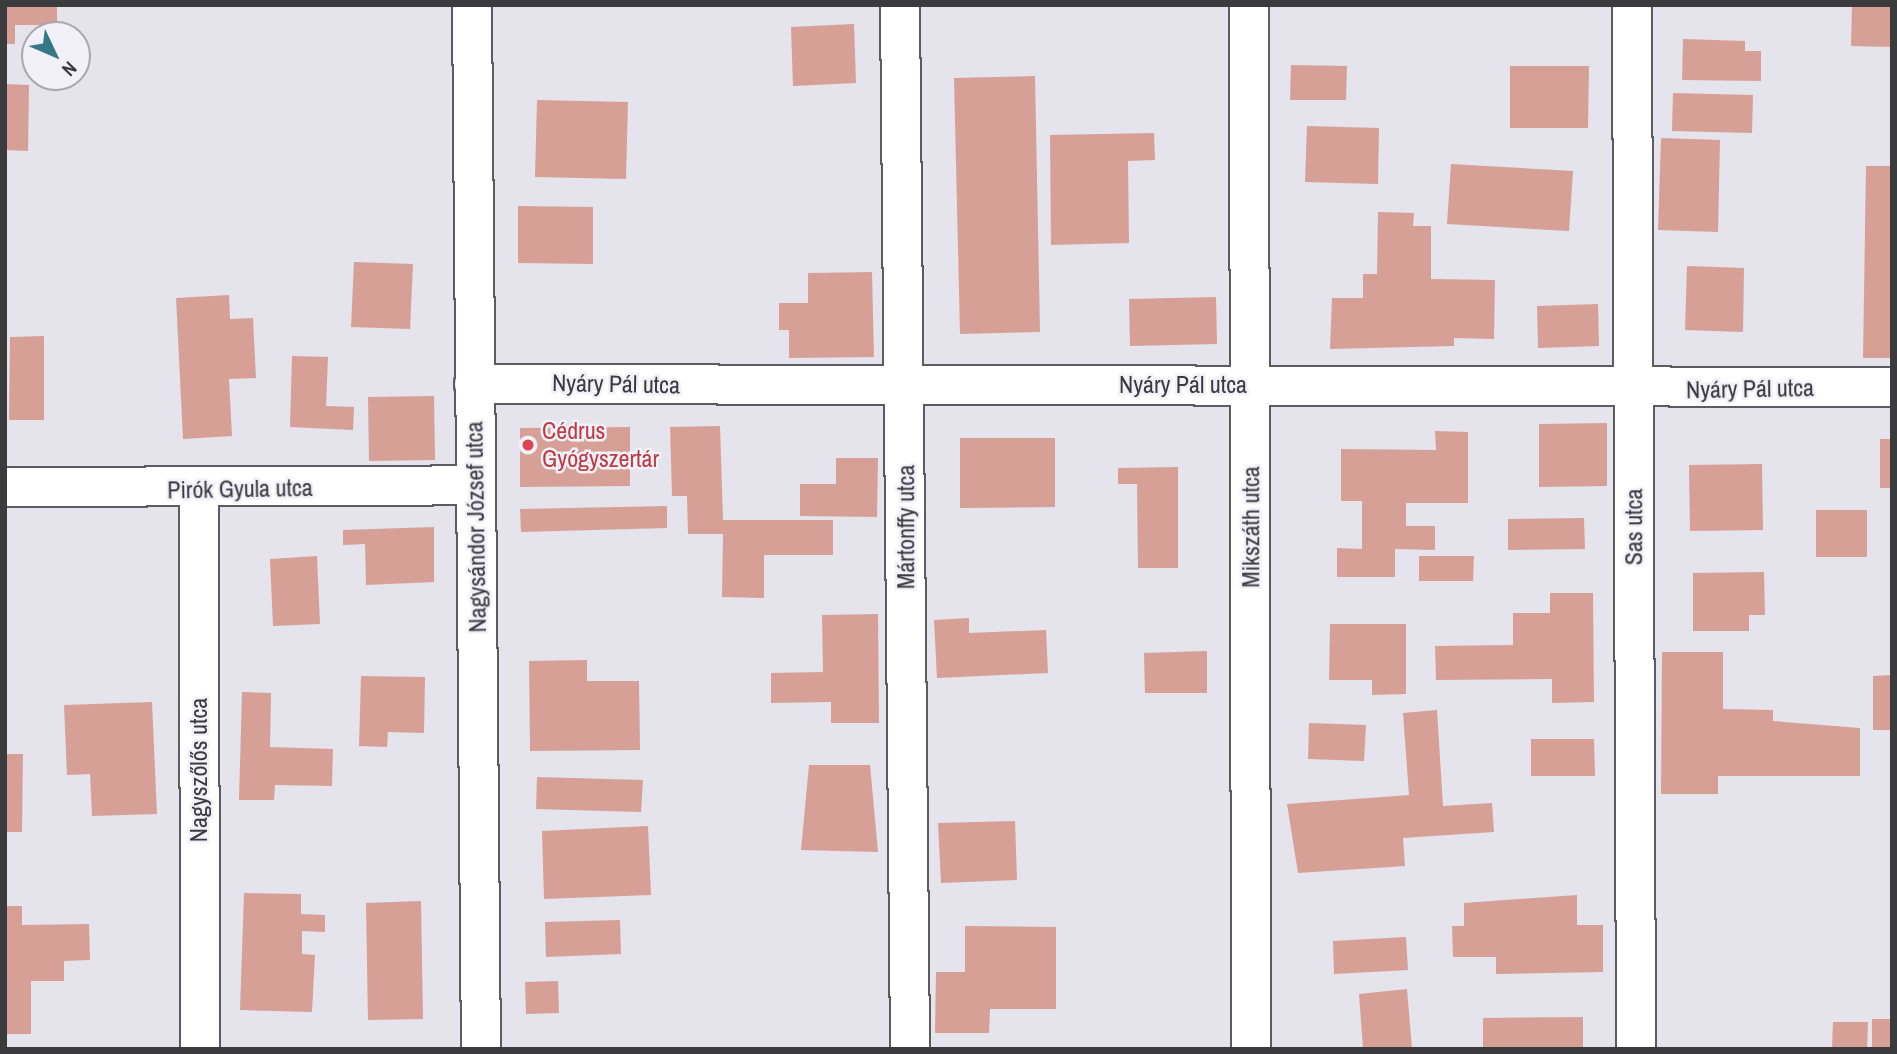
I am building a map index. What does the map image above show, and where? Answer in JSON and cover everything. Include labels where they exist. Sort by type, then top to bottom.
[{"type":"street","name":"Nagysándor József utca","points":[[472,5],[481,1049]]},
{"type":"street","name":"Mártonffy utca","points":[[900,5],[910,1049]]},
{"type":"street","name":"Mikszáth utca","points":[[1249,5],[1252,384],[1251,1049]]},
{"type":"street","name":"Sas utca","points":[[1632,5],[1636,1049]]},
{"type":"street","name":"Nyáry Pál utca","points":[[474,384],[905,387],[1252,384],[1634,390],[1892,387]]},
{"type":"street","name":"Pirók Gyula utca","points":[[5,487],[200,491],[476,485]]},
{"type":"street","name":"Nagyszőlős utca","points":[[200,491],[200,1049]]},
{"type":"building","points":[[5,5],[57,5],[57,21],[21,21],[21,25],[15,25],[15,44],[5,44]]},
{"type":"building","points":[[1852,5],[1892,5],[1892,47],[1851,46]]},
{"type":"building","points":[[854,24],[856,83],[793,86],[791,27]]},
{"type":"building","points":[[1683,39],[1745,41],[1745,51],[1761,51],[1761,81],[1682,80]]},
{"type":"building","points":[[1291,65],[1347,66],[1346,100],[1290,100]]},
{"type":"building","points":[[1510,66],[1589,66],[1588,128],[1510,128]]},
{"type":"building","points":[[1035,76],[1040,332],[960,334],[954,78]]},
{"type":"building","points":[[5,84],[21,85],[21,91],[29,91],[28,151],[5,150]]},
{"type":"building","points":[[1673,93],[1753,95],[1752,133],[1672,131]]},
{"type":"building","points":[[537,100],[628,102],[626,179],[535,177]]},
{"type":"building","points":[[1307,126],[1379,128],[1378,184],[1305,182]]},
{"type":"building","points":[[1154,133],[1155,160],[1128,161],[1129,243],[1051,245],[1050,135]]},
{"type":"building","points":[[1661,138],[1720,140],[1718,232],[1658,230]]},
{"type":"building","points":[[1451,164],[1573,171],[1569,231],[1447,224]]},
{"type":"building","points":[[1866,166],[1892,166],[1892,358],[1863,358]]},
{"type":"building","points":[[518,206],[593,207],[593,264],[518,263]]},
{"type":"building","points":[[1378,212],[1414,213],[1413,226],[1431,226],[1431,279],[1495,280],[1494,339],[1454,338],[1454,346],[1330,349],[1332,298],[1363,298],[1363,274],[1377,274]]},
{"type":"building","points":[[354,262],[413,264],[410,329],[351,327]]},
{"type":"building","points":[[1687,266],[1744,268],[1743,332],[1685,330]]},
{"type":"building","points":[[872,272],[874,357],[789,358],[789,330],[779,330],[779,303],[808,303],[808,273]]},
{"type":"building","points":[[229,295],[230,319],[253,318],[256,378],[229,379],[232,436],[183,439],[176,298]]},
{"type":"building","points":[[1216,297],[1217,344],[1130,346],[1129,299]]},
{"type":"building","points":[[1598,304],[1599,346],[1538,348],[1537,306]]},
{"type":"building","points":[[44,336],[44,420],[9,420],[10,337]]},
{"type":"building","points":[[292,356],[328,357],[326,406],[354,407],[353,430],[290,427]]},
{"type":"building","points":[[434,396],[435,460],[369,461],[368,397]]},
{"type":"building","points":[[1607,423],[1607,486],[1539,487],[1539,424]]},
{"type":"building","points":[[720,426],[723,520],[833,520],[833,555],[764,555],[764,598],[722,597],[723,534],[688,534],[687,496],[672,496],[670,427]]},
{"type":"building","points":[[630,427],[630,486],[520,487],[520,428]]},
{"type":"building","points":[[1435,431],[1468,432],[1468,503],[1406,503],[1406,526],[1435,526],[1435,550],[1395,549],[1395,577],[1337,577],[1337,548],[1362,549],[1362,501],[1341,501],[1341,449],[1436,450]]},
{"type":"building","points":[[960,438],[1055,438],[1055,507],[960,508]]},
{"type":"building","points":[[1880,439],[1892,439],[1892,488],[1880,488]]},
{"type":"building","points":[[836,458],[878,458],[877,517],[800,516],[800,484],[836,484]]},
{"type":"building","points":[[1762,464],[1763,530],[1690,531],[1689,465]]},
{"type":"building","points":[[1178,467],[1178,568],[1138,568],[1137,484],[1118,484],[1118,468]]},
{"type":"building","points":[[667,506],[667,528],[521,532],[520,509]]},
{"type":"building","points":[[1816,510],[1867,510],[1867,557],[1816,557]]},
{"type":"building","points":[[1584,518],[1585,549],[1508,550],[1508,519]]},
{"type":"building","points":[[434,527],[434,582],[366,585],[365,544],[343,545],[343,530]]},
{"type":"building","points":[[317,556],[320,624],[273,626],[270,559]]},
{"type":"building","points":[[1419,556],[1474,556],[1473,581],[1419,581]]},
{"type":"building","points":[[1764,572],[1765,615],[1749,615],[1749,631],[1693,631],[1693,573]]},
{"type":"building","points":[[1550,593],[1593,593],[1594,702],[1552,703],[1552,679],[1436,680],[1435,646],[1513,645],[1513,613],[1550,613]]},
{"type":"building","points":[[878,614],[879,723],[831,723],[831,702],[771,703],[771,673],[823,672],[822,615]]},
{"type":"building","points":[[969,618],[969,633],[1046,630],[1048,673],[937,678],[934,620]]},
{"type":"building","points":[[1330,624],[1406,624],[1406,694],[1372,695],[1372,680],[1329,680]]},
{"type":"building","points":[[1207,651],[1207,693],[1145,693],[1144,653]]},
{"type":"building","points":[[1662,652],[1723,652],[1723,709],[1773,710],[1773,721],[1860,728],[1860,776],[1718,776],[1718,794],[1661,794]]},
{"type":"building","points":[[587,660],[587,681],[639,681],[640,750],[530,751],[529,661]]},
{"type":"building","points":[[1892,675],[1892,730],[1873,730],[1873,676]]},
{"type":"building","points":[[361,676],[425,677],[424,733],[388,732],[387,747],[359,746]]},
{"type":"building","points":[[242,692],[271,693],[270,747],[333,749],[332,786],[275,785],[274,800],[239,800]]},
{"type":"building","points":[[152,702],[157,814],[92,816],[90,774],[67,775],[64,705]]},
{"type":"building","points":[[1437,710],[1443,806],[1492,803],[1494,832],[1403,838],[1405,866],[1298,873],[1287,804],[1409,795],[1403,713]]},
{"type":"building","points":[[1309,723],[1366,725],[1364,761],[1308,759]]},
{"type":"building","points":[[1531,739],[1594,739],[1595,776],[1531,776]]},
{"type":"building","points":[[5,754],[23,754],[22,832],[5,832]]},
{"type":"building","points":[[809,765],[870,765],[878,852],[801,850]]},
{"type":"building","points":[[537,777],[643,780],[641,812],[536,809]]},
{"type":"building","points":[[1015,821],[1017,880],[941,883],[938,823]]},
{"type":"building","points":[[648,826],[651,895],[544,899],[542,831]]},
{"type":"building","points":[[244,893],[301,894],[301,914],[325,915],[325,932],[302,931],[302,954],[315,955],[312,1012],[240,1010]]},
{"type":"building","points":[[1577,895],[1577,925],[1603,925],[1603,972],[1496,974],[1496,957],[1453,957],[1452,926],[1464,926],[1464,903]]},
{"type":"building","points":[[421,901],[423,1019],[368,1020],[366,903]]},
{"type":"building","points":[[5,906],[22,906],[22,925],[89,924],[90,960],[64,961],[64,981],[31,981],[31,1034],[5,1034]]},
{"type":"building","points":[[620,920],[621,954],[546,957],[545,922]]},
{"type":"building","points":[[965,926],[1056,927],[1056,1009],[990,1009],[989,1033],[935,1033],[936,972],[965,972]]},
{"type":"building","points":[[1406,937],[1408,970],[1334,974],[1333,941]]},
{"type":"building","points":[[558,981],[559,1013],[526,1014],[525,982]]},
{"type":"building","points":[[1407,989],[1412,1049],[1363,1049],[1359,994]]},
{"type":"building","points":[[1583,1017],[1583,1049],[1483,1049],[1483,1018]]},
{"type":"building","points":[[1872,1019],[1892,1019],[1892,1048],[1872,1048]]},
{"type":"building","points":[[1833,1022],[1868,1022],[1867,1049],[1832,1049]]},
{"type":"place","name":"Cédrus Gyógyszertár","points":[[528,445]]}]
